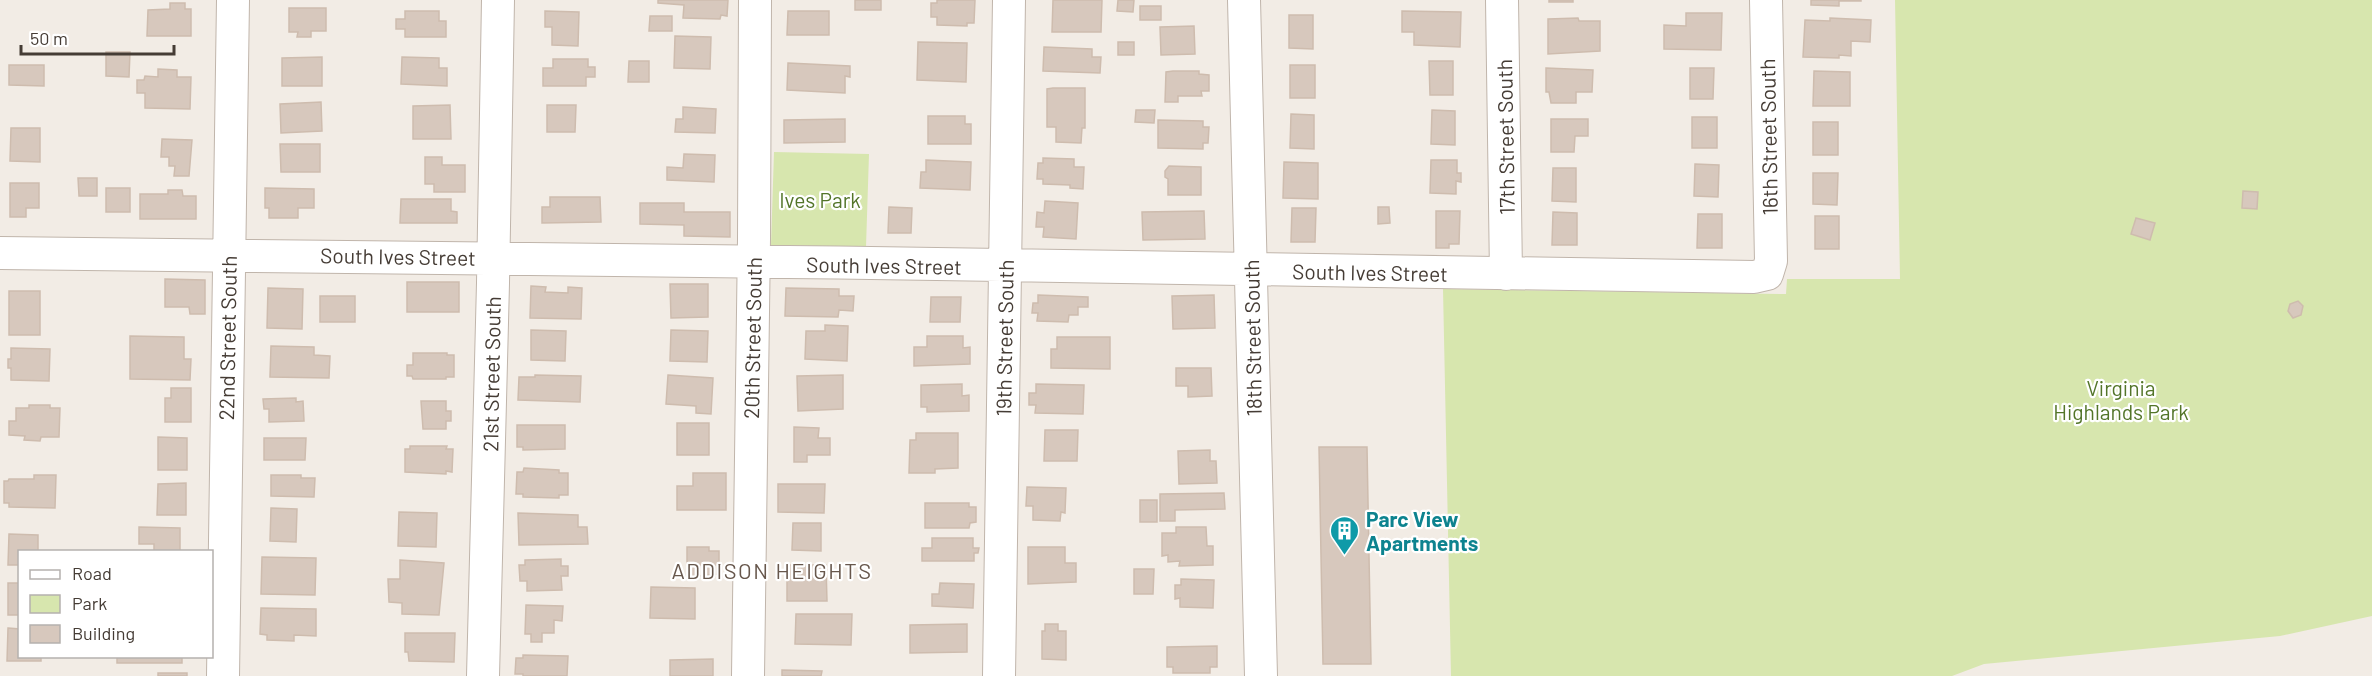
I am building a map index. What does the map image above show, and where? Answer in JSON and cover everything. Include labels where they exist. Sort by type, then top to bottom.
[{"type":"street","name":"22nd Street South","points":[[223,676],[233,0]]},
{"type":"street","name":"21st Street South","points":[[483,676],[498,0]]},
{"type":"street","name":"20th Street South","points":[[748,676],[755,0]]},
{"type":"street","name":"19th Street South","points":[[999,676],[1010,0]]},
{"type":"street","name":"18th Street South","points":[[1244,0],[1261,676]]},
{"type":"street","name":"17th Street South","points":[[1502,0],[1506,274]]},
{"type":"street","name":"16th Street South","points":[[1766,0],[1771,261],[1767,274]]},
{"type":"street","name":"South Ives Street","points":[[0,253],[493,257],[1251,271],[1754,277],[1767,274]]},
{"type":"green space","name":"Virginia Highlands Park","points":[[1895,0],[2372,0],[2372,616],[2280,636],[1984,664],[1952,676],[1451,676],[1443,289],[1786,294],[1787,279],[1900,279]]},
{"type":"green space","name":"Ives Park","points":[[774,152],[869,154],[866,247],[771,245]]},
{"type":"building","points":[[658,0],[728,0],[727,16],[721,15],[720,19],[683,18],[684,5],[658,3]]},
{"type":"building","points":[[855,0],[881,0],[881,10],[855,10]]},
{"type":"building","points":[[937,0],[975,0],[974,23],[967,23],[967,26],[937,25],[937,17],[931,17],[931,3],[937,3]]},
{"type":"building","points":[[1053,0],[1102,0],[1101,32],[1052,32]]},
{"type":"building","points":[[1118,0],[1134,0],[1133,12],[1117,11]]},
{"type":"building","points":[[1549,0],[1573,0],[1573,2],[1549,2]]},
{"type":"building","points":[[1811,0],[1861,1],[1839,1],[1839,6],[1811,5]]},
{"type":"building","points":[[170,3],[185,3],[185,9],[191,9],[191,36],[147,36],[148,10],[170,9]]},
{"type":"building","points":[[1140,6],[1161,6],[1161,20],[1140,20]]},
{"type":"building","points":[[289,8],[326,8],[326,31],[311,31],[311,37],[297,37],[298,32],[289,32]]},
{"type":"building","points":[[405,11],[439,11],[439,21],[446,21],[446,37],[405,37],[405,29],[396,29],[396,19],[405,19]]},
{"type":"building","points":[[545,11],[579,12],[578,46],[552,45],[552,27],[545,27]]},
{"type":"building","points":[[788,11],[829,11],[829,35],[787,35]]},
{"type":"building","points":[[1402,11],[1461,12],[1460,47],[1414,45],[1414,32],[1402,32]]},
{"type":"building","points":[[1686,13],[1722,13],[1721,50],[1664,49],[1664,25],[1686,26]]},
{"type":"building","points":[[1289,15],[1313,15],[1313,49],[1289,48]]},
{"type":"building","points":[[650,16],[672,16],[672,31],[649,31]]},
{"type":"building","points":[[1578,18],[1579,21],[1600,21],[1600,51],[1548,54],[1548,19]]},
{"type":"building","points":[[1830,18],[1871,20],[1870,42],[1851,41],[1851,56],[1803,57],[1805,20],[1830,21]]},
{"type":"building","points":[[1194,26],[1195,54],[1161,55],[1160,27]]},
{"type":"building","points":[[675,36],[711,37],[710,69],[674,68]]},
{"type":"building","points":[[918,42],[967,43],[966,82],[917,80]]},
{"type":"building","points":[[1118,42],[1134,42],[1134,55],[1118,55]]},
{"type":"building","points":[[1044,47],[1092,49],[1092,57],[1101,57],[1100,73],[1043,71]]},
{"type":"building","points":[[106,52],[130,52],[129,77],[106,76]]},
{"type":"building","points":[[322,57],[322,86],[282,86],[282,58]]},
{"type":"building","points":[[402,57],[439,58],[439,68],[447,68],[447,86],[401,84]]},
{"type":"building","points":[[553,59],[588,59],[588,67],[595,67],[595,77],[586,77],[586,86],[543,86],[543,68],[553,68]]},
{"type":"building","points":[[629,61],[649,61],[649,82],[628,82]]},
{"type":"building","points":[[1429,61],[1453,61],[1453,95],[1430,95]]},
{"type":"building","points":[[788,63],[850,66],[850,77],[845,76],[845,93],[787,90]]},
{"type":"building","points":[[9,65],[44,65],[44,86],[9,85]]},
{"type":"building","points":[[1290,65],[1315,65],[1315,98],[1290,98]]},
{"type":"building","points":[[1546,68],[1593,70],[1592,92],[1576,92],[1576,103],[1551,103],[1549,92],[1546,92]]},
{"type":"building","points":[[1690,68],[1714,68],[1713,99],[1690,99]]},
{"type":"building","points":[[158,69],[177,70],[177,77],[191,77],[190,109],[145,108],[145,93],[137,93],[137,80],[144,80],[145,76],[158,77]]},
{"type":"building","points":[[1199,71],[1199,74],[1209,75],[1209,91],[1201,91],[1202,96],[1178,96],[1178,102],[1165,102],[1166,72]]},
{"type":"building","points":[[1814,71],[1850,72],[1850,106],[1813,106]]},
{"type":"building","points":[[1085,88],[1085,128],[1082,128],[1081,143],[1056,142],[1056,127],[1047,127],[1047,89]]},
{"type":"building","points":[[321,102],[322,131],[281,133],[280,104]]},
{"type":"building","points":[[450,105],[451,139],[413,139],[413,106]]},
{"type":"building","points":[[547,105],[576,105],[575,132],[547,132]]},
{"type":"building","points":[[683,107],[716,109],[715,133],[675,132],[676,119],[683,119]]},
{"type":"building","points":[[1136,110],[1155,110],[1154,123],[1135,122]]},
{"type":"building","points":[[1432,110],[1455,111],[1455,145],[1431,144]]},
{"type":"building","points":[[1291,114],[1314,115],[1314,149],[1290,148]]},
{"type":"building","points":[[928,116],[965,116],[965,124],[971,124],[971,144],[928,144]]},
{"type":"building","points":[[1692,117],[1717,117],[1717,148],[1692,148]]},
{"type":"building","points":[[845,119],[845,142],[784,143],[784,120]]},
{"type":"building","points":[[1551,119],[1588,119],[1588,136],[1575,136],[1574,152],[1551,152]]},
{"type":"building","points":[[1158,120],[1203,121],[1203,127],[1209,127],[1208,143],[1203,143],[1203,149],[1158,148]]},
{"type":"building","points":[[1813,122],[1838,122],[1838,155],[1813,155]]},
{"type":"building","points":[[11,128],[40,128],[40,162],[10,161]]},
{"type":"building","points":[[162,139],[192,140],[189,176],[174,176],[175,166],[169,166],[169,157],[161,157]]},
{"type":"building","points":[[280,144],[320,144],[320,172],[281,172]]},
{"type":"building","points":[[684,154],[715,155],[714,182],[667,180],[667,167],[683,168]]},
{"type":"building","points":[[425,157],[442,157],[442,165],[465,165],[465,192],[434,192],[434,184],[425,184]]},
{"type":"building","points":[[1043,158],[1074,159],[1074,167],[1084,167],[1083,189],[1070,188],[1070,185],[1043,184],[1043,179],[1037,179],[1038,163],[1043,163]]},
{"type":"building","points":[[926,160],[971,162],[970,190],[920,188],[921,172],[926,172]]},
{"type":"building","points":[[1431,160],[1457,160],[1457,173],[1461,173],[1461,182],[1456,181],[1456,194],[1430,193]]},
{"type":"building","points":[[1284,162],[1318,163],[1318,199],[1283,198]]},
{"type":"building","points":[[1695,164],[1719,165],[1718,197],[1694,196]]},
{"type":"building","points":[[1169,166],[1201,167],[1201,195],[1168,195],[1168,179],[1165,177],[1165,171]]},
{"type":"building","points":[[1553,168],[1576,168],[1576,202],[1552,201]]},
{"type":"building","points":[[1813,173],[1838,173],[1837,205],[1813,204]]},
{"type":"building","points":[[78,178],[97,178],[97,196],[79,196]]},
{"type":"building","points":[[10,183],[39,183],[39,208],[26,208],[26,217],[10,217]]},
{"type":"building","points":[[106,188],[130,188],[130,212],[106,212]]},
{"type":"building","points":[[265,188],[314,189],[314,208],[298,208],[298,218],[269,218],[269,208],[265,208]]},
{"type":"building","points":[[168,190],[182,190],[183,196],[196,196],[196,219],[140,219],[140,194],[168,194]]},
{"type":"building","points":[[2243,191],[2258,192],[2257,209],[2242,208]]},
{"type":"building","points":[[550,197],[600,197],[601,222],[542,223],[542,207],[550,207]]},
{"type":"building","points":[[401,199],[451,199],[451,211],[457,212],[457,223],[400,223]]},
{"type":"building","points":[[1045,201],[1078,203],[1076,239],[1043,237],[1044,227],[1036,227],[1037,212],[1044,213]]},
{"type":"building","points":[[640,203],[684,203],[684,212],[730,212],[730,237],[684,236],[684,225],[640,224]]},
{"type":"building","points":[[889,207],[912,208],[911,233],[888,233]]},
{"type":"building","points":[[1378,207],[1389,207],[1390,223],[1378,224]]},
{"type":"building","points":[[1292,208],[1316,208],[1315,242],[1291,242]]},
{"type":"building","points":[[1204,211],[1205,239],[1143,240],[1142,212]]},
{"type":"building","points":[[1436,211],[1460,211],[1459,244],[1449,244],[1449,248],[1436,248]]},
{"type":"building","points":[[1553,212],[1577,213],[1577,245],[1552,245]]},
{"type":"building","points":[[1698,214],[1722,214],[1722,248],[1697,248]]},
{"type":"building","points":[[1815,216],[1839,216],[1839,249],[1815,249]]},
{"type":"building","points":[[2136,218],[2155,223],[2150,240],[2131,234]]},
{"type":"building","points":[[165,279],[205,280],[205,314],[190,314],[189,307],[165,307]]},
{"type":"building","points":[[407,282],[459,282],[459,312],[407,312]]},
{"type":"building","points":[[670,284],[708,284],[708,317],[671,318]]},
{"type":"building","points":[[531,286],[546,287],[545,292],[568,293],[568,287],[582,288],[581,319],[530,318]]},
{"type":"building","points":[[268,288],[303,289],[302,329],[267,328]]},
{"type":"building","points":[[786,288],[839,289],[839,296],[854,296],[853,311],[839,310],[838,317],[785,316]]},
{"type":"building","points":[[9,291],[40,291],[40,335],[9,335]]},
{"type":"building","points":[[1038,295],[1088,297],[1088,307],[1078,307],[1078,315],[1069,315],[1068,322],[1037,321],[1038,313],[1032,313],[1033,303],[1038,303]]},
{"type":"building","points":[[1214,295],[1215,328],[1173,329],[1172,296]]},
{"type":"building","points":[[320,296],[355,296],[355,322],[320,322]]},
{"type":"building","points":[[931,297],[961,297],[960,322],[930,322]]},
{"type":"building","points":[[2298,301],[2303,306],[2301,315],[2293,318],[2288,311],[2290,304]]},
{"type":"building","points":[[825,325],[848,326],[847,361],[805,359],[806,331],[825,331]]},
{"type":"building","points":[[531,330],[566,331],[565,361],[531,360]]},
{"type":"building","points":[[671,330],[708,331],[707,362],[670,361]]},
{"type":"building","points":[[130,336],[184,337],[184,359],[191,359],[190,380],[130,379]]},
{"type":"building","points":[[927,336],[963,336],[963,348],[970,347],[970,364],[914,366],[914,347],[927,347]]},
{"type":"building","points":[[1057,337],[1110,337],[1110,369],[1051,368],[1051,349],[1057,349]]},
{"type":"building","points":[[271,346],[314,347],[314,355],[330,356],[329,378],[270,377]]},
{"type":"building","points":[[11,348],[50,349],[49,381],[11,380],[8,359],[11,359]]},
{"type":"building","points":[[413,353],[454,355],[454,377],[413,379],[412,376],[407,376],[407,365],[413,365]]},
{"type":"building","points":[[1176,368],[1211,368],[1212,396],[1188,397],[1188,386],[1176,386]]},
{"type":"building","points":[[535,375],[581,376],[580,402],[518,400],[519,377],[535,377]]},
{"type":"building","points":[[668,375],[713,378],[711,414],[696,413],[696,406],[666,404]]},
{"type":"building","points":[[843,375],[843,409],[798,411],[797,376]]},
{"type":"building","points":[[962,384],[962,396],[969,395],[969,411],[927,412],[927,407],[921,407],[921,385]]},
{"type":"building","points":[[1036,384],[1084,385],[1083,414],[1035,413],[1036,405],[1029,405],[1029,393],[1036,393]]},
{"type":"building","points":[[171,388],[191,388],[191,422],[165,422],[165,398],[171,398]]},
{"type":"building","points":[[296,398],[296,402],[303,401],[304,421],[269,422],[269,409],[264,409],[263,399]]},
{"type":"building","points":[[421,401],[446,401],[446,411],[451,411],[451,421],[446,421],[446,429],[423,429]]},
{"type":"building","points":[[29,405],[50,405],[50,408],[60,408],[59,437],[41,437],[40,441],[24,440],[25,436],[9,435],[9,421],[16,421],[16,408],[29,408]]},
{"type":"building","points":[[677,423],[709,423],[709,455],[677,455]]},
{"type":"building","points":[[517,425],[565,425],[565,449],[523,450],[523,447],[517,447]]},
{"type":"building","points":[[794,427],[819,428],[818,438],[830,438],[830,455],[807,455],[807,462],[794,462]]},
{"type":"building","points":[[1045,430],[1078,430],[1077,461],[1044,461]]},
{"type":"building","points":[[916,433],[958,433],[958,468],[935,469],[935,473],[909,473],[910,440],[916,440]]},
{"type":"building","points":[[158,437],[187,438],[187,470],[158,470]]},
{"type":"building","points":[[264,438],[306,438],[305,460],[264,460]]},
{"type":"building","points":[[410,446],[447,446],[446,449],[453,449],[452,472],[446,471],[446,474],[405,472],[405,449],[410,449]]},
{"type":"building","name":"Parc View Apartments","points":[[1319,447],[1367,447],[1371,664],[1323,664]]},
{"type":"building","points":[[1210,450],[1210,461],[1216,461],[1217,483],[1179,484],[1178,451]]},
{"type":"building","points":[[524,468],[559,470],[559,473],[568,473],[568,495],[559,495],[559,498],[523,497],[523,494],[516,494],[517,472],[523,472]]},
{"type":"building","points":[[693,473],[726,473],[726,510],[677,510],[677,486],[693,486]]},
{"type":"building","points":[[34,475],[56,475],[55,508],[9,507],[9,503],[4,503],[4,481],[34,479]]},
{"type":"building","points":[[271,475],[301,475],[301,478],[315,478],[314,497],[271,496]]},
{"type":"building","points":[[186,483],[186,515],[157,515],[158,484]]},
{"type":"building","points":[[778,484],[825,484],[824,513],[778,512]]},
{"type":"building","points":[[1027,487],[1066,488],[1065,513],[1061,512],[1060,521],[1033,520],[1033,506],[1026,506]]},
{"type":"building","points":[[1224,493],[1225,509],[1175,510],[1175,521],[1160,521],[1160,494]]},
{"type":"building","points":[[1140,500],[1157,500],[1157,522],[1140,522]]},
{"type":"building","points":[[925,503],[969,503],[969,507],[976,507],[976,522],[970,523],[969,528],[925,528]]},
{"type":"building","points":[[271,508],[297,509],[296,542],[270,541]]},
{"type":"building","points":[[399,512],[437,513],[436,547],[398,546]]},
{"type":"building","points":[[518,513],[578,515],[578,527],[587,527],[588,544],[519,545]]},
{"type":"building","points":[[793,523],[821,523],[821,551],[792,550]]},
{"type":"building","points":[[139,527],[180,528],[180,550],[154,550],[154,544],[139,544]]},
{"type":"building","points":[[1176,527],[1206,527],[1207,546],[1213,546],[1213,565],[1179,566],[1180,561],[1168,562],[1168,555],[1162,556],[1162,533],[1176,533]]},
{"type":"building","points":[[9,534],[38,535],[38,550],[18,550],[18,565],[8,565]]},
{"type":"building","points":[[932,538],[973,538],[973,548],[979,548],[978,553],[974,553],[974,561],[922,561],[922,548],[932,548]]},
{"type":"building","points":[[687,547],[709,547],[709,551],[719,551],[719,574],[687,577]]},
{"type":"building","points":[[1028,547],[1065,547],[1065,563],[1076,563],[1076,582],[1028,584]]},
{"type":"building","points":[[262,557],[316,558],[315,595],[261,594]]},
{"type":"building","points":[[561,559],[561,566],[568,566],[568,576],[561,576],[562,590],[527,591],[527,581],[520,581],[519,565],[525,565],[525,560]]},
{"type":"building","points":[[400,560],[444,563],[439,615],[402,614],[402,603],[389,602],[388,579],[400,579]]},
{"type":"building","points":[[787,565],[826,565],[827,601],[787,601]]},
{"type":"building","points":[[1134,569],[1154,569],[1153,594],[1134,594]]},
{"type":"building","points":[[1181,579],[1214,580],[1213,608],[1180,607],[1180,598],[1175,599],[1175,585],[1181,585]]},
{"type":"building","points":[[8,583],[18,583],[18,615],[8,615]]},
{"type":"building","points":[[940,583],[974,584],[973,608],[932,606],[932,594],[939,594]]},
{"type":"building","points":[[651,587],[695,588],[695,619],[650,618]]},
{"type":"building","points":[[526,605],[563,606],[562,621],[554,620],[554,633],[542,633],[542,642],[531,642],[531,634],[525,634]]},
{"type":"building","points":[[261,608],[316,609],[316,636],[294,635],[294,641],[267,640],[267,635],[260,634]]},
{"type":"building","points":[[796,614],[852,614],[851,645],[795,644]]},
{"type":"building","points":[[967,624],[967,652],[910,653],[910,625]]},
{"type":"building","points":[[1045,624],[1058,624],[1058,631],[1066,631],[1066,660],[1042,659],[1042,631],[1045,631]]},
{"type":"building","points":[[8,628],[18,629],[18,658],[41,658],[41,661],[7,661]]},
{"type":"building","points":[[405,633],[455,633],[454,662],[409,661],[408,652],[405,652]]},
{"type":"building","points":[[1217,646],[1217,667],[1210,667],[1210,673],[1173,673],[1173,667],[1167,667],[1167,647]]},
{"type":"building","points":[[523,655],[568,656],[567,676],[515,674],[516,658],[523,658]]},
{"type":"building","points":[[117,658],[182,658],[182,663],[117,663]]},
{"type":"building","points":[[713,659],[713,676],[670,676],[670,660]]},
{"type":"building","points":[[782,670],[822,671],[821,676],[782,676]]},
{"type":"building","points":[[158,673],[187,673],[187,676],[158,676]]},
{"type":"place","name":"Parc View Apartments","points":[[1345,556]]},
{"type":"district","name":"ADDISON HEIGHTS","points":[[772,570]]}]
